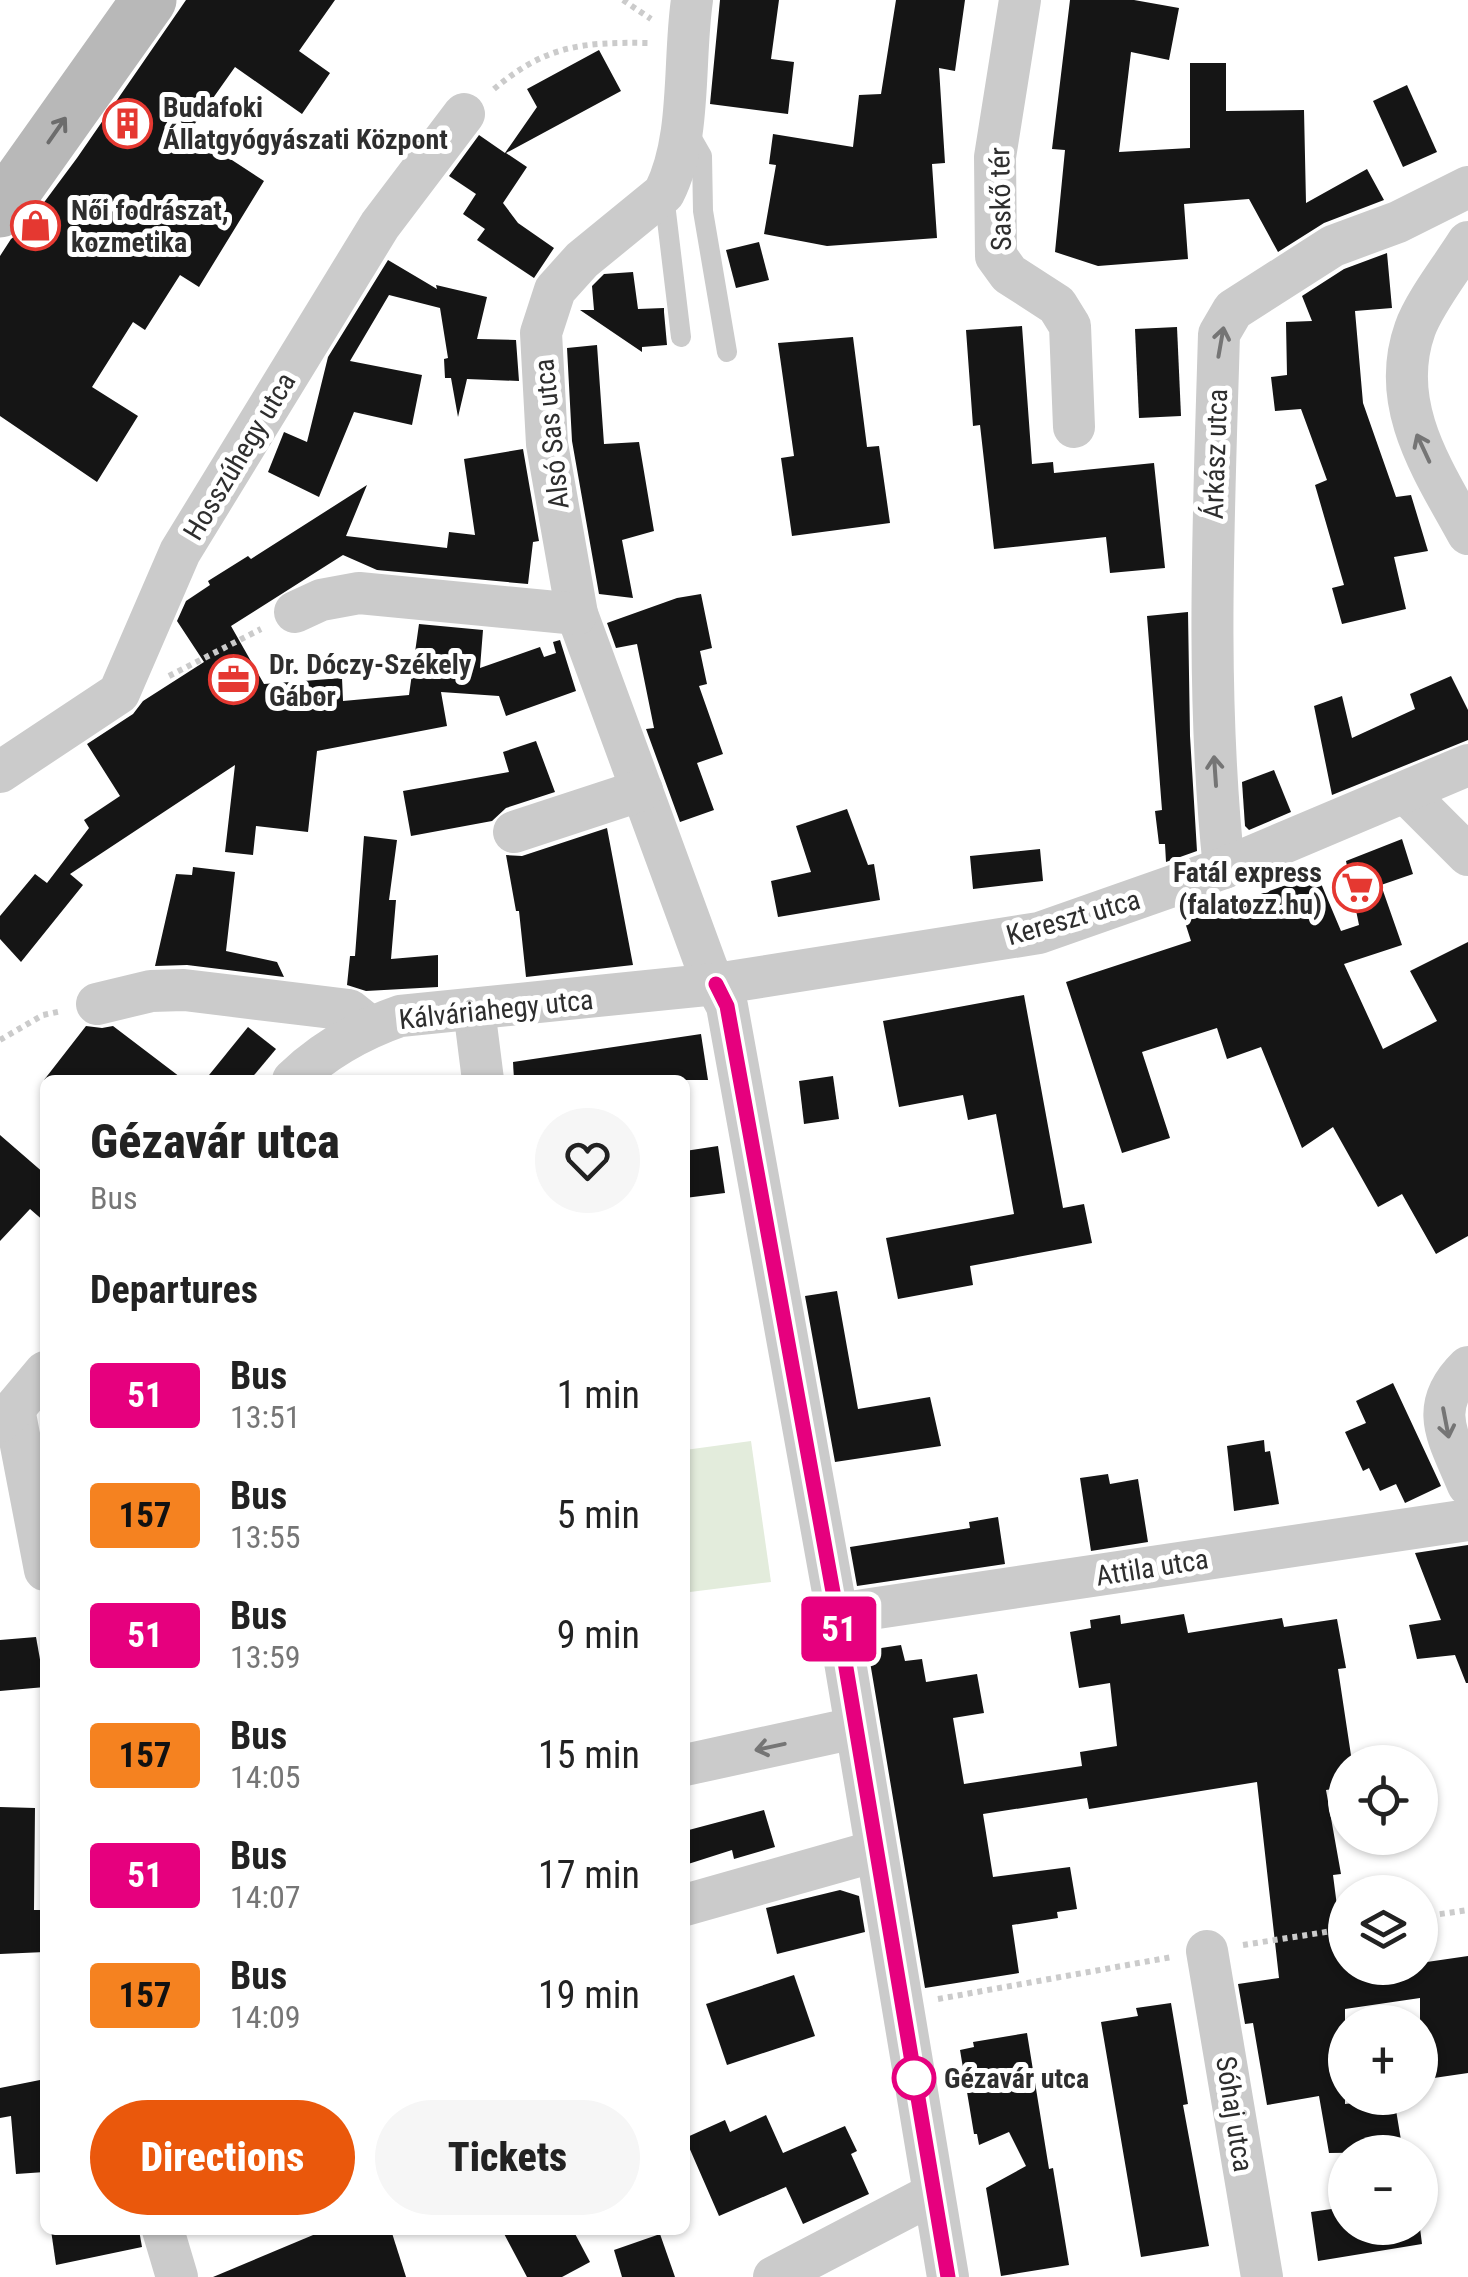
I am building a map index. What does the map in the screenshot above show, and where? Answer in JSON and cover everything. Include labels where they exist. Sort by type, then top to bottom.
[{"type":"main road","points":[[0,210],[149,0]]},
{"type":"street","points":[[664,193],[671,179],[683,122],[685,44],[692,0]]},
{"type":"street","name":"Saskő tér","points":[[1020,0],[994,157],[996,256],[1009,274],[1057,305],[1070,326],[1074,427]]},
{"type":"street","name":"Hosszúhegy utca","points":[[119,693],[180,552],[380,225],[464,114]]},
{"type":"street","name":"Árkász utca","points":[[1224,868],[1214,761],[1210,630],[1219,334],[1233,310],[1333,246],[1398,222],[1468,187]]},
{"type":"street","name":"Alsó Sas utca","points":[[664,193],[555,290],[541,333],[547,444],[578,614],[707,968],[727,1006],[837,1614],[948,2277]]},
{"type":"street","points":[[1468,242],[1415,328],[1406,377],[1416,439],[1468,534]]},
{"type":"street","points":[[295,612],[320,600],[359,593],[578,614]]},
{"type":"street","points":[[0,772],[119,693]]},
{"type":"street","name":"Kereszt utca","points":[[716,984],[1039,933],[1224,868],[1468,764]]},
{"type":"street","points":[[514,832],[642,790]]},
{"type":"street","points":[[1406,793],[1468,855]]},
{"type":"street","name":"Kálváriahegy utca","points":[[299,1075],[338,1044],[370,1026],[400,1016],[716,984]]},
{"type":"street","points":[[97,1004],[151,991],[184,990],[349,1010],[370,1026]]},
{"type":"street","points":[[474,1008],[482,1075]]},
{"type":"street","points":[[1468,1366],[1452,1382],[1443,1402],[1444,1426],[1468,1484]]},
{"type":"street","points":[[40,1378],[7,1415],[40,1550]]},
{"type":"street","name":"Attila utca","points":[[837,1614],[1468,1520]]},
{"type":"street","points":[[690,1764],[855,1728]]},
{"type":"street","points":[[690,1903],[876,1851]]},
{"type":"street","name":"Sóhaj utca","points":[[1208,1951],[1262,2277]]},
{"type":"street","points":[[774,2277],[933,2194]]},
{"type":"street","points":[[164,2235],[177,2277]]},
{"type":"lane","points":[[683,122],[702,156],[704,212],[727,352]]},
{"type":"lane","points":[[664,193],[680,337]]},
{"type":"path","points":[[464,114],[514,72],[554,50],[603,42],[685,44]]},
{"type":"path","points":[[119,693],[124,701],[295,612]]},
{"type":"path","points":[[0,1040],[44,1015]]},
{"type":"path","points":[[1438,1915],[1468,1910]]},
{"type":"path","points":[[902,2005],[1328,1932]]},
{"type":"green space","points":[[751,1441],[771,1582],[690,1592],[690,1449]]},
{"type":"building","points":[[186,0],[335,0],[299,51],[330,73],[302,114],[235,67],[189,132],[264,181],[199,287],[180,275],[145,330],[133,322],[92,387],[138,416],[97,482],[0,416],[0,256],[77,158]]},
{"type":"building","points":[[720,0],[779,0],[771,59],[794,62],[788,114],[710,104]]},
{"type":"building","points":[[896,0],[965,0],[955,71],[939,68],[945,163],[932,164],[937,238],[827,246],[764,234],[776,165],[769,164],[773,134],[853,147],[859,95],[881,94]]},
{"type":"building","points":[[1070,0],[1134,0],[1179,8],[1169,60],[1131,52],[1119,152],[1190,148],[1190,63],[1226,63],[1226,111],[1304,110],[1306,203],[1367,169],[1384,200],[1324,223],[1278,252],[1249,199],[1184,204],[1188,259],[1098,266],[1055,252],[1065,150],[1052,149]]},
{"type":"building","points":[[599,50],[621,91],[506,153],[527,167],[503,203],[518,223],[554,248],[534,278],[477,240],[485,229],[463,214],[476,194],[449,176],[479,135],[505,153],[537,107],[527,89]]},
{"type":"building","points":[[1407,85],[1437,152],[1403,167],[1373,101]]},
{"type":"building","points":[[759,242],[769,280],[736,288],[726,250]]},
{"type":"building","points":[[1387,253],[1392,308],[1355,311],[1363,403],[1396,497],[1411,495],[1428,551],[1394,557],[1406,609],[1342,624],[1332,588],[1344,585],[1315,485],[1327,480],[1301,409],[1275,411],[1271,377],[1287,375],[1286,322],[1312,321],[1302,296],[1344,269]]},
{"type":"building","points":[[388,260],[437,289],[436,285],[487,297],[477,339],[516,340],[519,381],[467,379],[458,417],[451,378],[445,378],[444,359],[448,358],[440,308],[389,295],[350,361],[422,375],[412,425],[354,412],[319,497],[268,472],[284,432],[307,442],[328,357]]},
{"type":"building","points":[[633,272],[638,309],[664,308],[667,345],[642,347],[642,352],[580,310],[594,310],[592,286],[604,274]]},
{"type":"building","points":[[1022,326],[1032,464],[1053,462],[1054,473],[1154,463],[1165,568],[1110,573],[1106,537],[994,549],[980,425],[973,426],[966,330]]},
{"type":"building","points":[[1177,327],[1181,416],[1139,418],[1135,329]]},
{"type":"building","points":[[853,337],[867,447],[879,446],[890,523],[792,536],[781,458],[794,456],[778,343]]},
{"type":"building","points":[[597,345],[604,444],[639,442],[654,531],[622,540],[633,598],[599,594],[572,441],[567,348]]},
{"type":"building","points":[[523,449],[539,541],[533,542],[528,584],[377,570],[343,555],[231,626],[264,684],[342,678],[343,701],[409,695],[419,624],[483,630],[480,668],[540,647],[544,657],[556,653],[553,642],[560,640],[576,691],[506,716],[499,696],[441,692],[447,726],[317,751],[308,832],[256,826],[253,855],[225,852],[235,765],[70,874],[83,885],[21,962],[0,939],[0,916],[35,874],[47,883],[89,828],[84,820],[120,796],[87,744],[133,714],[143,701],[204,662],[177,621],[186,601],[210,585],[208,581],[248,556],[251,559],[367,485],[346,536],[447,548],[449,532],[475,535],[464,459]]},
{"type":"building","points":[[701,594],[712,648],[700,651],[707,684],[699,686],[723,754],[697,763],[714,810],[680,822],[646,729],[654,728],[637,644],[616,648],[607,623],[677,598]]},
{"type":"building","points":[[1188,612],[1197,851],[1166,862],[1165,844],[1159,844],[1155,811],[1162,810],[1147,616]]},
{"type":"building","points":[[1451,676],[1468,710],[1468,740],[1332,795],[1314,706],[1342,696],[1352,738],[1415,709],[1410,694]]},
{"type":"building","points":[[536,741],[555,792],[506,808],[492,821],[411,836],[403,791],[509,772],[503,752]]},
{"type":"building","points":[[1274,770],[1291,812],[1249,830],[1245,826],[1242,782]]},
{"type":"building","points":[[847,809],[868,865],[874,864],[880,900],[778,917],[771,881],[811,872],[796,826]]},
{"type":"building","points":[[607,828],[633,965],[526,977],[519,911],[506,855],[522,856]]},
{"type":"building","points":[[364,836],[397,840],[389,900],[396,900],[391,959],[438,955],[438,987],[366,991],[347,985],[350,956],[355,956]]},
{"type":"building","points":[[1402,839],[1413,874],[1381,885],[1402,945],[1344,964],[1383,1049],[1437,1021],[1410,971],[1468,942],[1468,1236],[1436,1254],[1402,1194],[1378,1207],[1333,1127],[1302,1148],[1261,1047],[1227,1059],[1217,1028],[1142,1052],[1170,1138],[1122,1153],[1066,982],[1191,941],[1181,910],[1214,898],[1215,908],[1222,908],[1317,874],[1341,931],[1359,925],[1346,861]]},
{"type":"building","points":[[1040,849],[1043,881],[973,889],[970,856]]},
{"type":"building","points":[[193,867],[235,872],[226,951],[277,962],[284,977],[187,965],[155,966],[176,874],[192,875]]},
{"type":"building","points":[[1024,995],[1063,1208],[1084,1204],[1092,1243],[970,1266],[973,1285],[898,1299],[886,1238],[1014,1214],[996,1114],[968,1120],[963,1095],[899,1107],[883,1021]]},
{"type":"building","points":[[86,1026],[113,1026],[177,1075],[48,1075]]},
{"type":"building","points":[[248,1027],[276,1049],[254,1075],[209,1075]]},
{"type":"building","points":[[701,1034],[708,1080],[690,1080],[690,1075],[514,1075],[513,1062]]},
{"type":"building","points":[[833,1076],[839,1119],[804,1124],[799,1081]]},
{"type":"building","points":[[0,1135],[40,1170],[40,1218],[30,1209],[0,1241]]},
{"type":"building","points":[[718,1146],[725,1193],[690,1197],[690,1150]]},
{"type":"building","points":[[837,1291],[858,1409],[930,1397],[941,1446],[835,1462],[805,1296]]},
{"type":"building","points":[[1393,1383],[1441,1486],[1405,1503],[1396,1484],[1380,1491],[1369,1468],[1363,1471],[1345,1432],[1366,1423],[1356,1401]]},
{"type":"building","points":[[1264,1440],[1265,1452],[1270,1451],[1279,1504],[1234,1511],[1227,1446]]},
{"type":"building","points":[[1108,1474],[1110,1484],[1138,1479],[1148,1542],[1091,1551],[1080,1478]]},
{"type":"building","points":[[998,1517],[1005,1564],[857,1586],[850,1547],[970,1528],[969,1522]]},
{"type":"building","points":[[1468,1545],[1466,1683],[1455,1655],[1417,1659],[1409,1625],[1441,1620],[1415,1553]]},
{"type":"building","points":[[1184,1614],[1188,1633],[1282,1618],[1284,1627],[1337,1619],[1346,1668],[1338,1669],[1349,1745],[1328,1745],[1328,1855],[1338,1855],[1341,1874],[1328,1875],[1328,1985],[1438,1985],[1438,1960],[1468,1956],[1468,2073],[1438,2077],[1438,2005],[1420,2005],[1420,1998],[1372,2005],[1328,2005],[1328,2115],[1397,2115],[1400,2135],[1328,2135],[1328,2147],[1319,2096],[1267,2105],[1253,2023],[1245,2024],[1238,1984],[1279,1978],[1257,1782],[1089,1809],[1087,1798],[983,1814],[993,1877],[1070,1867],[1077,1909],[1057,1912],[1058,1918],[1012,1925],[1019,1973],[925,1988],[868,1650],[901,1645],[905,1661],[922,1659],[926,1682],[977,1674],[984,1713],[953,1718],[964,1784],[1082,1766],[1080,1752],[1117,1746],[1110,1683],[1079,1688],[1070,1632],[1091,1628],[1090,1620],[1120,1615],[1121,1624]]},
{"type":"building","points":[[36,1637],[40,1687],[0,1691],[0,1640]]},
{"type":"building","points":[[0,1807],[35,1808],[34,1910],[40,1910],[40,1952],[0,1954]]},
{"type":"building","points":[[764,1810],[775,1847],[734,1859],[732,1850],[690,1863],[690,1830]]},
{"type":"building","points":[[840,1890],[859,1896],[865,1932],[777,1954],[766,1908]]},
{"type":"building","points":[[794,1975],[815,2036],[727,2065],[706,2004]]},
{"type":"building","points":[[1171,2003],[1188,2104],[1183,2105],[1209,2246],[1141,2257],[1101,2022],[1138,2016],[1136,2008]]},
{"type":"building","points":[[1027,2033],[1069,2265],[1001,2276],[986,2188],[1026,2166],[1009,2132],[979,2145],[960,2050],[974,2047],[973,2042]]},
{"type":"building","points":[[40,2080],[40,2172],[16,2174],[11,2116],[0,2118],[0,2088]]},
{"type":"building","points":[[766,2115],[783,2153],[845,2126],[857,2151],[851,2154],[869,2194],[803,2224],[786,2187],[719,2216],[690,2149],[690,2136],[725,2120],[730,2132]]},
{"type":"building","points":[[1328,2210],[1328,2245],[1416,2245],[1318,2261],[1311,2212]]},
{"type":"building","points":[[52,2235],[140,2235],[142,2247],[56,2265]]},
{"type":"building","points":[[313,2235],[393,2235],[406,2277],[213,2277]]},
{"type":"building","points":[[505,2235],[576,2235],[590,2262],[562,2277],[527,2277]]},
{"type":"building","points":[[660,2235],[675,2277],[622,2277],[614,2250]]},
{"type":"bus line","name":"51","points":[[716,984],[727,1006],[837,1614],[948,2277]]},
{"type":"place","name":"Budafoki Állatgyógyászati Központ","points":[[128,123]]},
{"type":"place","name":"Női fodrászat, kozmetika","points":[[36,226]]},
{"type":"place","name":"Dr. Dóczy-Székely Gábor","points":[[234,680]]},
{"type":"place","name":"Fatál express (falatozz.hu)","points":[[1357,888]]},
{"type":"place","name":"Gézavár utca","points":[[914,2078]]}]
